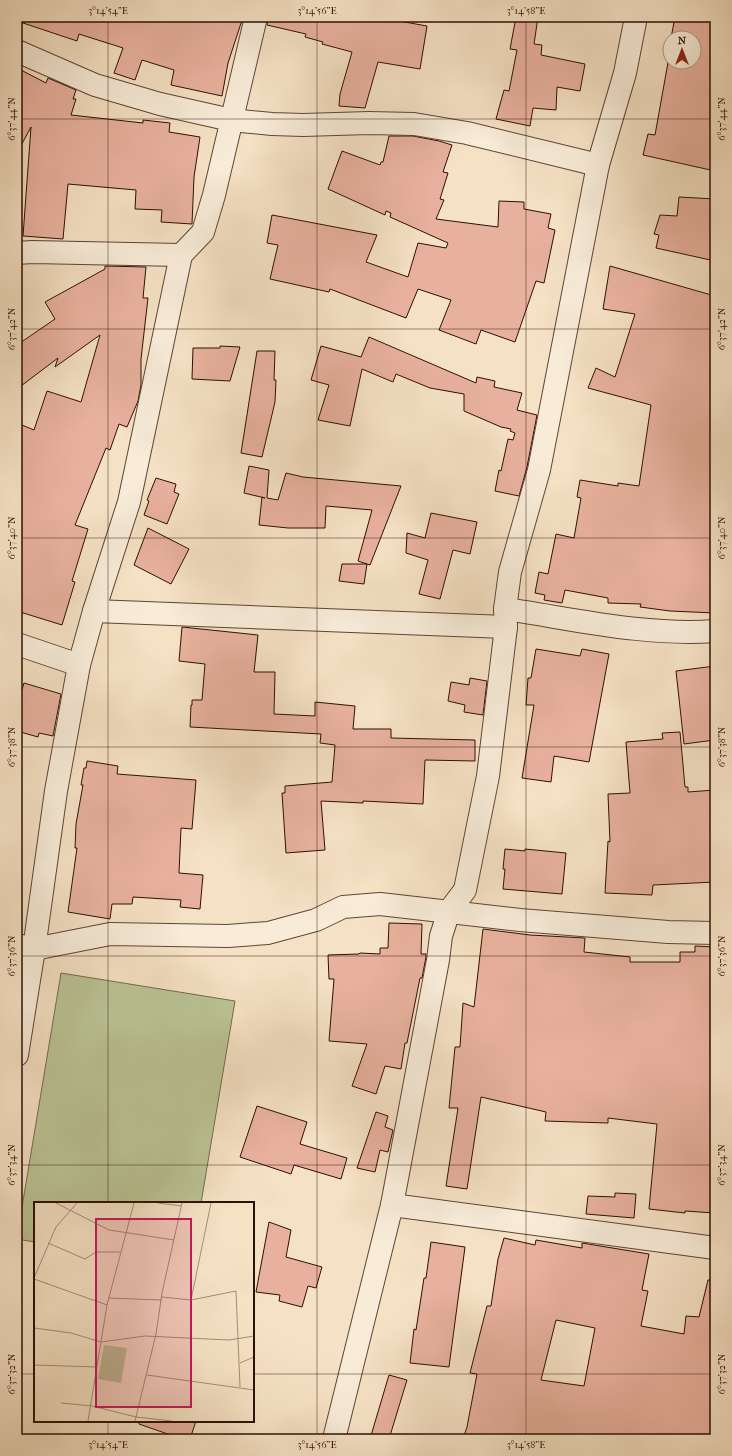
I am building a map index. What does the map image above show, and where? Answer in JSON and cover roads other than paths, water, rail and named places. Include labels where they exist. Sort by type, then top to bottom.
[{"type":"street","points":[[17,1054],[25,947],[79,665],[128,502],[181,255],[203,232],[214,195],[256,17]]},
{"type":"street","points":[[334,1439],[392,1205],[438,960],[441,936],[449,912],[465,890],[487,784],[510,572],[539,470],[598,165],[625,73],[636,17]]},
{"type":"street","points":[[17,51],[95,85],[160,104],[231,120],[303,125],[369,123],[414,124],[467,133],[598,165]]},
{"type":"street","points":[[17,253],[181,255]]},
{"type":"street","points":[[94,611],[506,618],[653,631],[691,633],[715,631]]},
{"type":"street","points":[[17,644],[79,665]]},
{"type":"street","points":[[25,947],[110,934],[228,936],[268,933],[316,920],[343,907],[372,904],[520,920],[668,932],[715,933]]},
{"type":"street","points":[[392,1205],[715,1248]]}]
